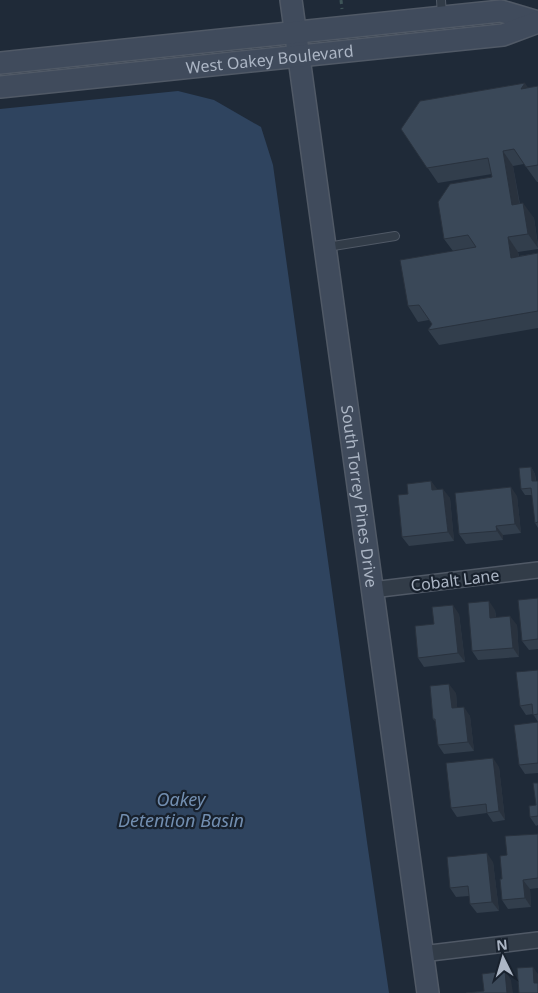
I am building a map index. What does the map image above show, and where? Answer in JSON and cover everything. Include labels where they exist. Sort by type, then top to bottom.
[{"type":"main road","name":"South Torrey Pines Drive","points":[[291,0],[428,993]]},
{"type":"main road","name":"West Oakey Boulevard","points":[[0,63],[296,32],[441,9],[500,11],[538,22]]},
{"type":"main road","points":[[441,9],[445,41]]},
{"type":"main road","name":"West Oakey Boulevard","points":[[0,87],[503,35],[538,22]]},
{"type":"street","name":"Cobalt Lane","points":[[372,590],[538,570]]},
{"type":"street","points":[[422,954],[538,940]]},
{"type":"lane","points":[[325,247],[395,236]]},
{"type":"water","name":"Oakey Detention Basin","points":[[178,91],[214,100],[261,127],[273,165],[389,993],[0,993],[0,109]]},
{"type":"building","points":[[525,83],[521,89],[538,86],[538,165],[526,167],[514,149],[503,151],[512,205],[523,203],[528,234],[508,237],[511,258],[538,253],[538,311],[428,330],[432,324],[419,305],[408,306],[400,260],[476,247],[468,235],[444,239],[438,202],[450,184],[492,177],[488,158],[427,168],[401,129],[420,101]]},
{"type":"building","points":[[531,467],[532,481],[538,481],[538,522],[535,523],[531,488],[521,489],[519,468]]},
{"type":"building","points":[[431,481],[432,490],[443,489],[448,532],[402,537],[398,495],[408,494],[407,484]]},
{"type":"building","points":[[511,487],[515,524],[496,526],[497,531],[459,534],[455,493]]},
{"type":"building","points":[[538,598],[538,639],[522,641],[518,600]]},
{"type":"building","points":[[489,601],[490,618],[510,616],[513,648],[472,651],[468,603]]},
{"type":"building","points":[[453,605],[458,653],[418,658],[415,626],[434,624],[432,607]]},
{"type":"building","points":[[538,670],[538,714],[533,715],[532,704],[520,706],[516,672]]},
{"type":"building","points":[[449,684],[452,708],[464,707],[468,742],[438,745],[430,686]]},
{"type":"building","points":[[538,722],[538,763],[519,765],[514,725]]},
{"type":"building","points":[[493,758],[499,811],[487,813],[486,804],[451,808],[446,763]]},
{"type":"building","points":[[533,783],[538,783],[538,816],[530,817],[529,806],[536,805]]},
{"type":"building","points":[[538,834],[538,878],[523,880],[525,898],[502,900],[500,856],[507,855],[505,836]]},
{"type":"building","points":[[487,853],[492,902],[470,904],[468,886],[450,888],[447,857]]},
{"type":"building","points":[[533,967],[534,983],[538,983],[538,993],[519,993],[517,968]]},
{"type":"building","points":[[505,971],[507,993],[466,993],[484,991],[482,974]]}]
